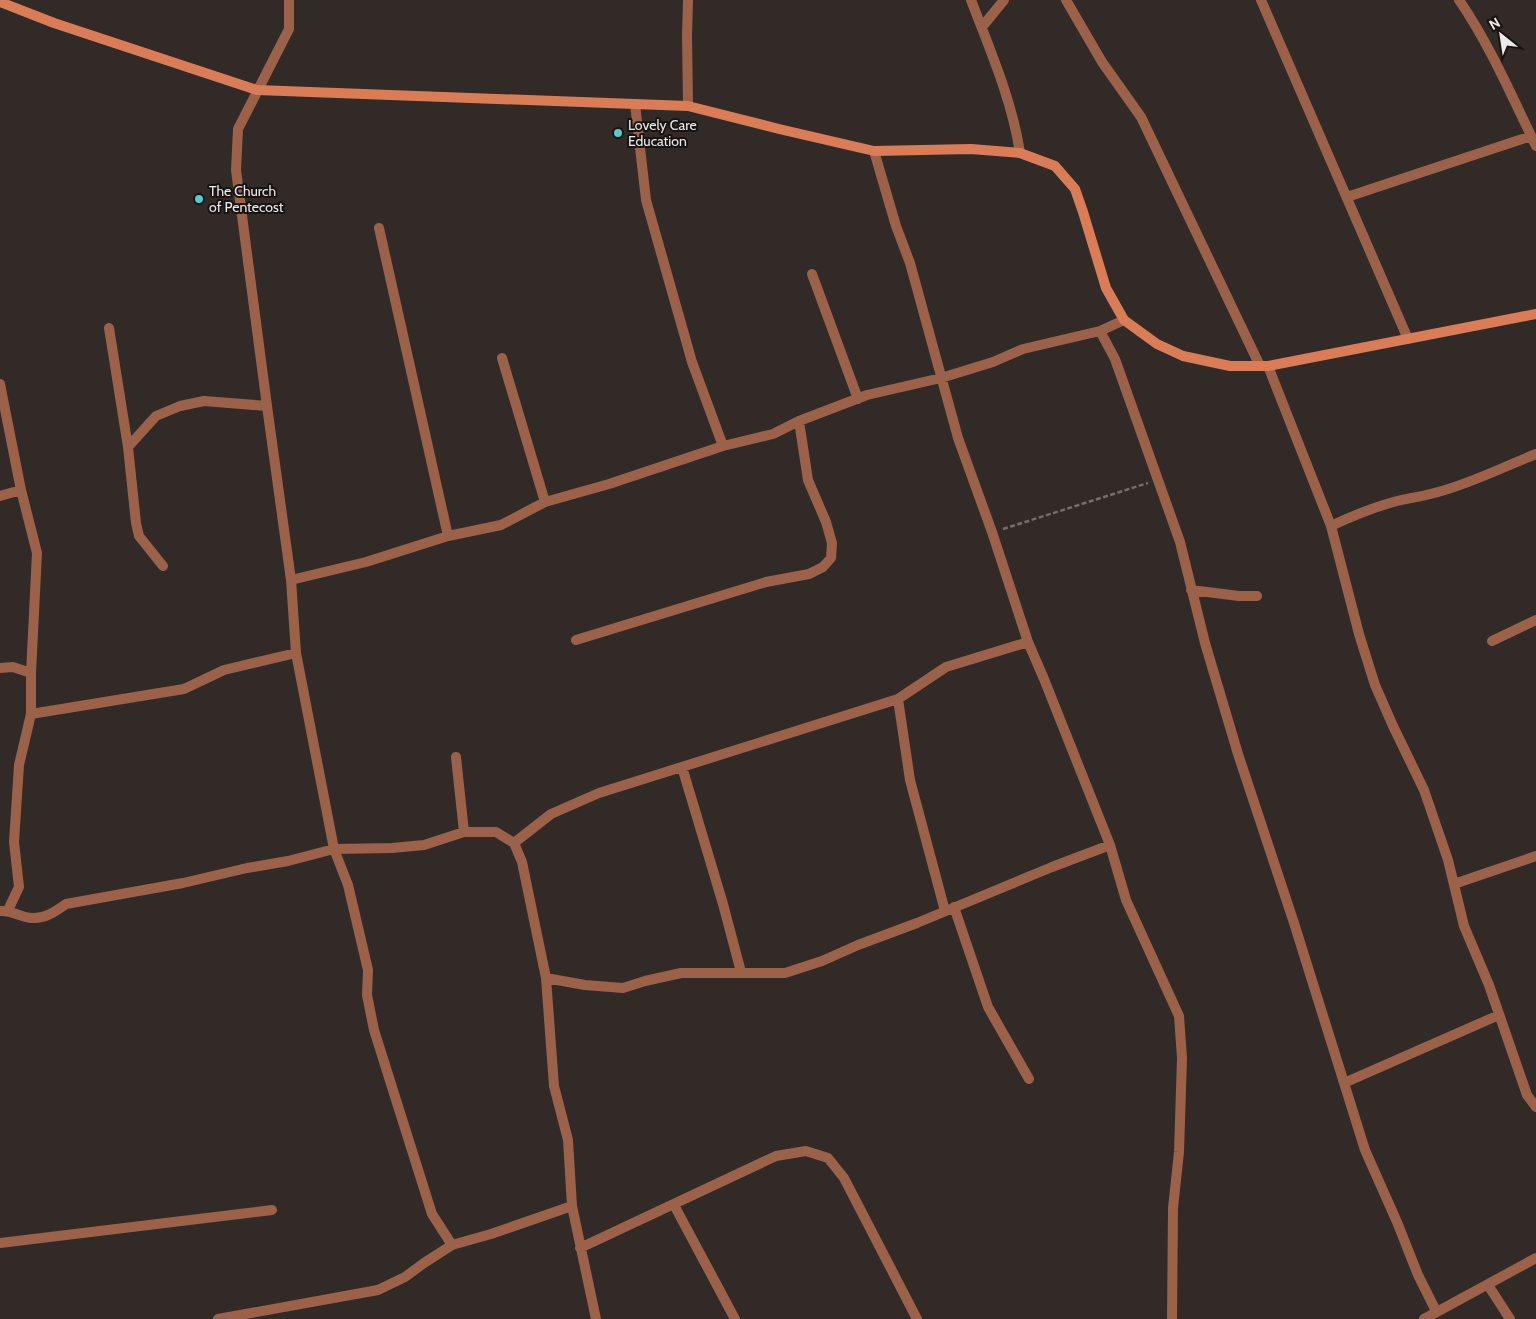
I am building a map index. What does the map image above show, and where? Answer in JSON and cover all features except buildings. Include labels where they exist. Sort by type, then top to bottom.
[{"type":"street","points":[[289,0],[289,29],[238,129],[236,170],[266,406],[291,580],[296,653],[334,849],[348,885],[360,931],[368,970],[367,995],[374,1030],[432,1214],[452,1246]]},
{"type":"street","points":[[688,0],[688,106]]},
{"type":"street","points":[[971,0],[1005,91],[1016,129],[1020,153]]},
{"type":"street","points":[[982,27],[1004,0]]},
{"type":"street","points":[[1066,0],[1102,62],[1145,125],[1264,366],[1332,526],[1375,685],[1424,790],[1448,860],[1464,926],[1489,986],[1527,1095],[1536,1107]]},
{"type":"street","points":[[1261,0],[1408,339]]},
{"type":"street","points":[[1459,0],[1501,72],[1536,146]]},
{"type":"street","points":[[0,2],[63,26],[257,90],[688,106],[874,152],[971,149],[1020,153],[1055,166],[1075,190],[1106,288],[1124,320],[1157,344],[1183,356],[1230,366],[1264,366],[1536,314]]},
{"type":"street","points":[[635,104],[646,200],[692,362],[723,446]]},
{"type":"street","points":[[1346,197],[1531,136]]},
{"type":"street","points":[[874,152],[896,226],[910,263],[958,438],[992,532],[1028,642],[1110,845],[1126,900],[1179,1016],[1182,1058],[1179,1152],[1173,1208],[1172,1319]]},
{"type":"street","points":[[379,228],[448,536]]},
{"type":"street","points":[[812,274],[858,399]]},
{"type":"street","points":[[291,580],[366,562],[448,536],[501,525],[545,502],[610,484],[723,446],[773,434],[799,421],[867,395],[941,378],[994,362],[1023,349],[1100,331],[1124,320]]},
{"type":"street","points":[[108,328],[128,447],[139,536],[163,566]]},
{"type":"street","points":[[1100,331],[1115,359],[1180,542],[1204,643],[1365,1150],[1418,1275],[1436,1312]]},
{"type":"street","points":[[502,358],[545,502]]},
{"type":"street","points":[[0,384],[21,490],[36,552],[31,714],[19,766],[14,842],[19,887],[4,911],[32,918],[54,913],[66,904],[182,883],[288,861],[334,849],[424,846],[464,832],[496,832],[514,843],[522,862],[546,978],[554,1086],[568,1140],[572,1206],[593,1318]]},
{"type":"street","points":[[128,447],[156,416],[180,406],[204,401],[266,406]]},
{"type":"street","points":[[576,640],[766,582],[809,574],[823,568],[831,558],[832,543],[826,522],[808,480],[799,421]]},
{"type":"street","points":[[1332,526],[1366,510],[1438,492],[1468,482],[1536,454]]},
{"type":"street","points":[[0,496],[21,490]]},
{"type":"street","points":[[1191,590],[1256,596]]},
{"type":"street","points":[[1492,641],[1536,620]]},
{"type":"street","points":[[514,843],[551,814],[599,793],[898,699],[946,667],[1028,642]]},
{"type":"street","points":[[31,714],[184,689],[224,670],[296,653]]},
{"type":"street","points":[[0,668],[13,667],[31,673]]},
{"type":"street","points":[[898,699],[910,780],[950,909],[988,1007],[1029,1079]]},
{"type":"street","points":[[456,757],[464,832]]},
{"type":"street","points":[[682,767],[723,904],[741,972]]},
{"type":"street","points":[[546,978],[585,985],[623,988],[681,973],[785,973],[822,961],[1110,845]]},
{"type":"street","points":[[1454,884],[1536,856]]},
{"type":"street","points":[[1344,1083],[1499,1015]]},
{"type":"street","points":[[580,1248],[776,1156],[806,1152],[828,1158],[844,1178],[917,1319]]},
{"type":"street","points":[[674,1204],[735,1319]]},
{"type":"street","points":[[218,1319],[378,1290],[405,1277],[452,1246],[572,1206]]},
{"type":"street","points":[[0,1243],[272,1210]]},
{"type":"street","points":[[1424,1319],[1536,1258]]},
{"type":"street","points":[[1488,1285],[1510,1319]]},
{"type":"path","points":[[992,532],[1158,480]]},
{"type":"place","name":"Lovely Care Education","points":[[618,133]]},
{"type":"place","name":"The Church of Pentecost","points":[[199,199]]}]
